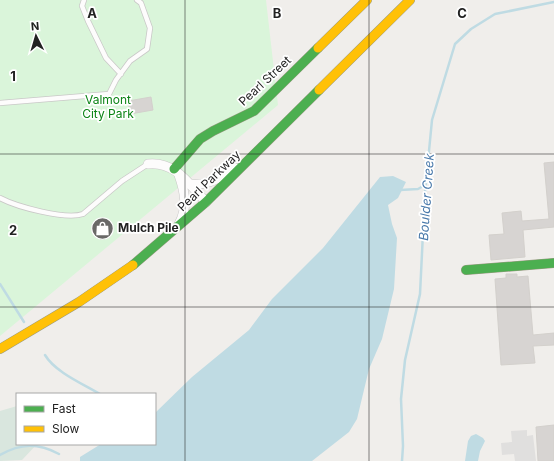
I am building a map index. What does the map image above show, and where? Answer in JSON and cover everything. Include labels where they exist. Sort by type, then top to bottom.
[{"type":"main road","name":"Pearl Street","points":[[176,172],[200,139],[214,130],[240,120],[254,111],[367,0]]},
{"type":"main road","name":"Pearl Parkway","points":[[0,349],[107,284],[177,228],[206,202],[410,0]]},
{"type":"main road","points":[[466,270],[554,263]]},
{"type":"street","points":[[189,184],[198,185],[210,183],[245,162]]},
{"type":"street","points":[[148,164],[161,164],[176,172],[206,202]]},
{"type":"street","points":[[176,172],[183,188],[185,204],[183,216],[177,228]]},
{"type":"lane","points":[[84,0],[82,6],[106,58],[121,74]]},
{"type":"lane","points":[[0,103],[109,94],[130,61],[147,49],[150,28],[141,3],[137,0]]},
{"type":"lane","points":[[0,198],[13,204],[52,214],[78,216],[83,214],[122,182],[148,164]]},
{"type":"shaded area","points":[[16,406],[16,445],[36,445],[22,460],[0,461],[0,411]]},
{"type":"shaded area","points":[[527,430],[527,436],[533,435],[536,461],[515,461],[514,454],[502,455],[501,443],[512,442],[511,431]]},
{"type":"green space","name":"Valmont City Park","points":[[0,0],[266,0],[278,105],[0,336]]},
{"type":"water","points":[[393,176],[406,182],[398,198],[388,205],[397,238],[394,289],[382,339],[369,369],[357,419],[349,432],[312,461],[80,461],[80,457],[99,445],[156,445],[156,412],[192,377],[249,330],[272,299],[323,248],[380,177]]},
{"type":"water","points":[[476,434],[485,441],[480,451],[478,461],[465,461],[468,441],[471,436]]},
{"type":"building","points":[[151,97],[153,110],[130,114],[128,101]]},
{"type":"building","points":[[554,162],[554,227],[523,230],[525,257],[491,260],[489,235],[504,234],[502,213],[521,211],[522,221],[549,219],[544,163]]},
{"type":"building","points":[[506,274],[517,274],[517,277],[528,276],[533,335],[554,333],[554,345],[533,346],[535,363],[501,365],[495,279],[506,278]]},
{"type":"building","points":[[554,425],[554,461],[538,461],[536,427]]},
{"type":"waterway","name":"Boulder Creek","points":[[402,461],[403,446],[401,399],[405,360],[420,294],[425,192],[432,120],[455,44],[471,29],[495,14],[554,2]]},
{"type":"waterway","points":[[400,190],[418,189],[425,185]]},
{"type":"waterway","points":[[0,284],[24,322]]},
{"type":"waterway","points":[[45,355],[55,367],[98,393]]},
{"type":"waterway","points":[[0,455],[15,448],[30,446],[37,446],[59,454]]},
{"type":"traffic: fast","points":[[174,169],[200,139],[254,111],[318,48]]},
{"type":"traffic: fast","points":[[133,265],[206,202],[319,90]]},
{"type":"traffic: fast","points":[[466,270],[554,263]]},
{"type":"traffic: slow","points":[[318,48],[367,0]]},
{"type":"traffic: slow","points":[[319,90],[410,0]]},
{"type":"traffic: slow","points":[[0,349],[79,302],[133,265]]},
{"type":"place","name":"Mulch Pile","points":[[102,228]]}]
